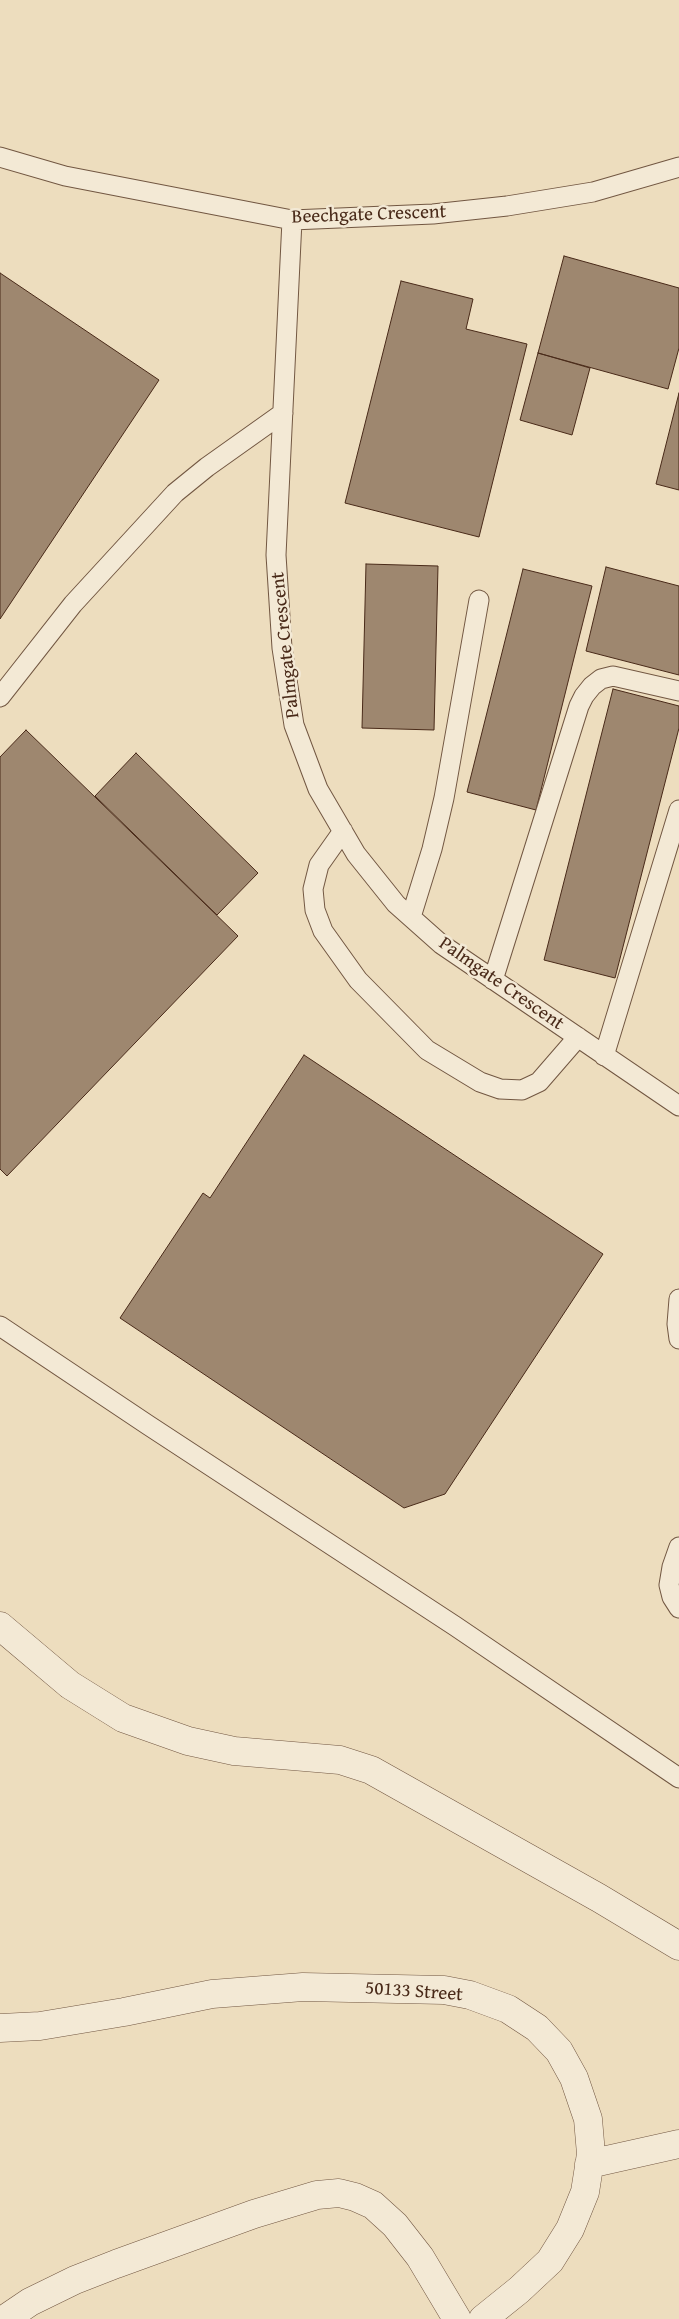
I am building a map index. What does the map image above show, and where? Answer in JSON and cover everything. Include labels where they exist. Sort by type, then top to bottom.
[{"type":"street","points":[[0,1626],[70,1684],[123,1718],[188,1741],[234,1751],[340,1760],[371,1770],[679,1946]]},
{"type":"street","name":"50133 Street","points":[[0,2028],[40,2026],[124,2012],[212,1994],[303,1987],[425,1989],[470,1995],[508,2009],[537,2028],[559,2051],[574,2078],[588,2119],[591,2154],[585,2192],[570,2229],[550,2261],[519,2290],[482,2319]]},
{"type":"street","points":[[589,2164],[679,2144]]},
{"type":"street","points":[[6,2319],[30,2302],[74,2280],[116,2264],[162,2249],[254,2214],[317,2195],[339,2194],[355,2197],[373,2205],[395,2225],[420,2258],[457,2319]]},
{"type":"lane","name":"Beechgate Crescent","points":[[0,157],[66,176],[292,220],[433,214],[507,206],[593,192],[679,167]]},
{"type":"lane","name":"Palmgate Crescent","points":[[292,220],[276,555],[282,648],[294,725],[318,789],[356,854],[396,904],[441,944],[679,1106]]},
{"type":"lane","points":[[0,697],[73,604],[125,546],[176,494],[206,467],[282,413]]},
{"type":"lane","points":[[411,917],[432,849],[440,815],[479,600]]},
{"type":"lane","points":[[493,980],[579,706],[584,696],[601,679],[613,676],[679,691]]},
{"type":"lane","points":[[604,1056],[679,810]]},
{"type":"lane","points":[[343,831],[319,865],[313,889],[315,910],[323,932],[358,980],[427,1050],[480,1082],[500,1089],[522,1090],[540,1082],[578,1037]]},
{"type":"lane","points":[[679,1299],[677,1324],[679,1339]]},
{"type":"lane","points":[[0,1326],[455,1626],[679,1778]]},
{"type":"lane","points":[[679,1547],[672,1567],[669,1585],[672,1597],[679,1608]]},
{"type":"building","points":[[564,256],[679,288],[679,348],[668,389],[538,353]]},
{"type":"building","points":[[0,273],[159,380],[0,619]]},
{"type":"building","points":[[401,281],[473,299],[466,329],[527,344],[479,537],[345,503]]},
{"type":"building","points":[[538,353],[590,368],[572,435],[520,420]]},
{"type":"building","points":[[679,393],[679,490],[656,484]]},
{"type":"building","points":[[366,564],[438,566],[434,730],[362,728]]},
{"type":"building","points":[[606,567],[679,586],[679,675],[586,651]]},
{"type":"building","points":[[523,569],[592,586],[536,810],[467,792]]},
{"type":"building","points":[[613,689],[679,706],[679,728],[615,978],[544,960]]},
{"type":"building","points":[[26,730],[238,936],[7,1176],[0,1169],[0,757]]},
{"type":"building","points":[[136,753],[258,873],[217,915],[95,796]]},
{"type":"building","points":[[304,1055],[603,1254],[445,1494],[404,1508],[120,1318],[203,1193],[210,1198]]}]
